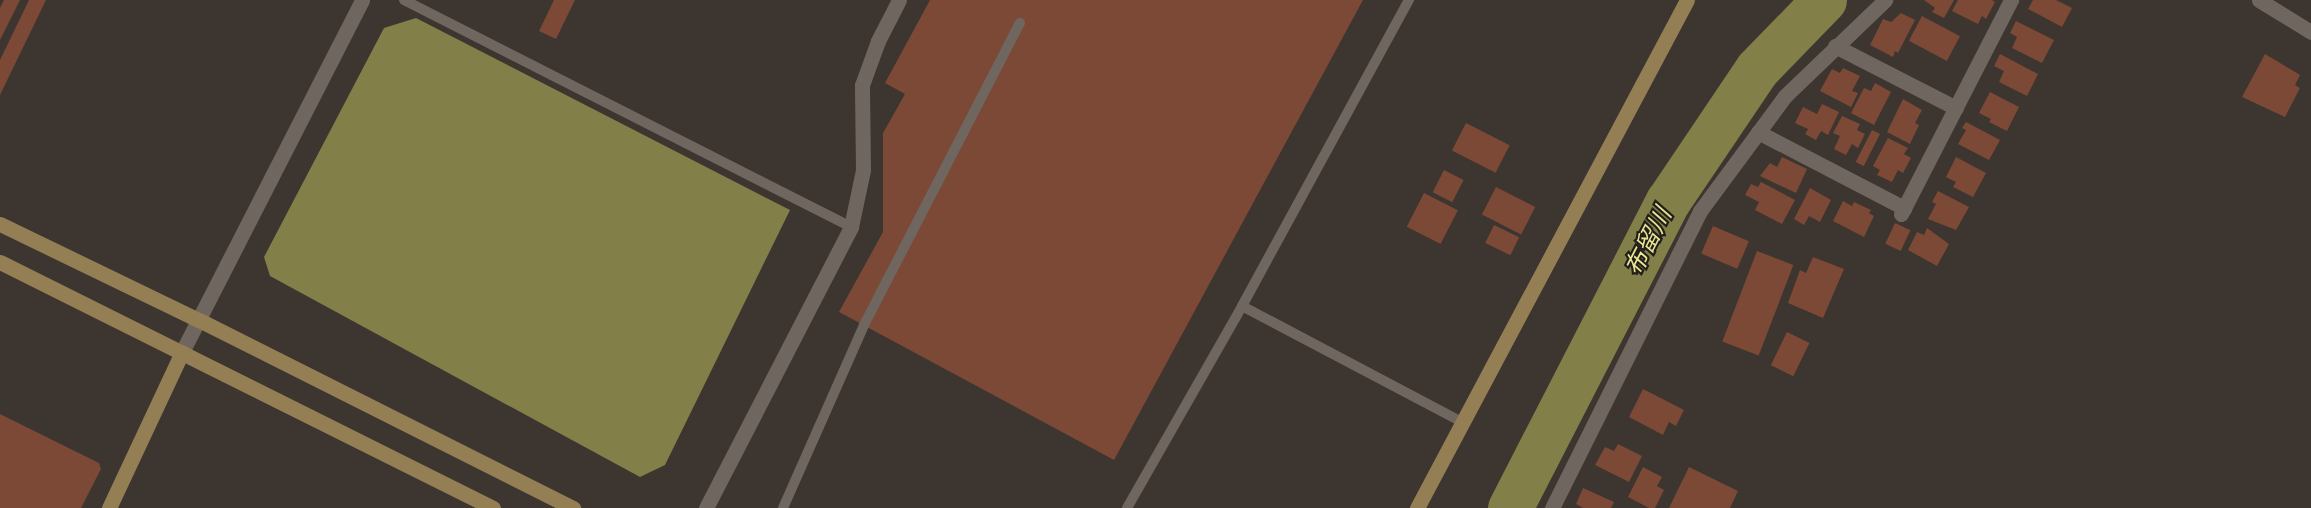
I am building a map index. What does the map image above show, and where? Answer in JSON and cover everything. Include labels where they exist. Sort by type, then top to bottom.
[{"type":"street","points":[[109,508],[182,352],[362,0]]},
{"type":"street","points":[[706,508],[851,227],[863,170],[862,85],[878,40],[899,0]]},
{"type":"street","points":[[1417,508],[1687,0]]},
{"type":"street","points":[[1552,508],[1700,211],[1785,96],[1885,0]]},
{"type":"street","points":[[1758,132],[1903,211],[2011,0]]},
{"type":"street","points":[[2259,0],[2311,32]]},
{"type":"street","points":[[1835,46],[1956,108]]},
{"type":"street","points":[[0,224],[198,320],[573,508]]},
{"type":"street","points":[[0,262],[493,508]]},
{"type":"lane","points":[[404,0],[851,227]]},
{"type":"lane","points":[[1127,508],[1242,306],[1408,0]]},
{"type":"lane","points":[[783,508],[864,325],[1020,23]]},
{"type":"lane","points":[[1242,306],[1464,423]]},
{"type":"shaded area","points":[[416,18],[790,210],[665,465],[640,477],[270,276],[264,257],[384,28]]},
{"type":"building","points":[[4,0],[20,0],[0,40],[0,8]]},
{"type":"building","points":[[29,0],[46,0],[0,95],[0,60]]},
{"type":"building","points":[[554,0],[575,0],[556,39],[539,31]]},
{"type":"building","points":[[930,0],[1363,0],[1114,460],[839,312],[883,232],[883,133],[905,94],[885,83]]},
{"type":"building","points":[[1924,0],[1954,0],[1944,18],[1932,12],[1935,8]]},
{"type":"building","points":[[1958,0],[1992,0],[1995,2],[1986,19],[1982,16],[1978,24],[1952,11]]},
{"type":"building","points":[[2033,0],[2056,0],[2072,8],[2062,27],[2028,9]]},
{"type":"building","points":[[1901,13],[1915,20],[1898,53],[1895,51],[1893,57],[1870,45],[1883,19],[1891,22]]},
{"type":"building","points":[[1922,16],[1960,36],[1947,61],[1909,41]]},
{"type":"building","points":[[2016,21],[2054,40],[2042,63],[2012,48],[2017,37],[2010,33]]},
{"type":"building","points":[[2000,54],[2038,74],[2027,96],[1999,82],[2004,71],[1994,66]]},
{"type":"building","points":[[2265,54],[2300,75],[2295,85],[2300,88],[2285,117],[2242,97]]},
{"type":"building","points":[[1843,68],[1860,76],[1852,91],[1858,93],[1851,107],[1820,91],[1832,69],[1840,73]]},
{"type":"building","points":[[1875,83],[1891,92],[1874,125],[1851,113],[1864,88],[1871,91]]},
{"type":"building","points":[[1990,92],[2019,107],[2007,131],[1989,122],[1991,119],[1979,113]]},
{"type":"building","points":[[1903,99],[1922,110],[1915,123],[1919,125],[1910,144],[1887,132]]},
{"type":"building","points":[[1822,104],[1839,112],[1828,135],[1821,131],[1816,140],[1805,134],[1808,129],[1795,123],[1803,107],[1817,114]]},
{"type":"building","points":[[1842,116],[1860,124],[1857,130],[1865,134],[1858,148],[1852,144],[1846,155],[1834,149],[1840,136],[1833,133]]},
{"type":"building","points":[[1966,122],[2000,140],[1989,160],[1958,144],[1966,130],[1962,128]]},
{"type":"building","points":[[1466,123],[1510,145],[1496,173],[1452,151]]},
{"type":"building","points":[[1872,130],[1880,134],[1864,166],[1856,162]]},
{"type":"building","points":[[1888,138],[1908,148],[1904,154],[1911,158],[1903,173],[1898,170],[1892,182],[1877,175],[1880,170],[1873,166]]},
{"type":"building","points":[[1782,157],[1807,169],[1796,193],[1760,176],[1770,163],[1777,167]]},
{"type":"building","points":[[1956,157],[1986,173],[1973,197],[1953,187],[1956,182],[1946,177]]},
{"type":"building","points":[[1444,170],[1464,180],[1452,202],[1433,192]]},
{"type":"building","points":[[1761,182],[1795,200],[1782,224],[1755,210],[1759,202],[1745,195],[1751,184],[1758,187]]},
{"type":"building","points":[[1496,187],[1535,207],[1521,235],[1482,215]]},
{"type":"building","points":[[1810,188],[1831,200],[1820,222],[1809,216],[1804,225],[1794,219]]},
{"type":"building","points":[[1938,191],[1969,207],[1956,230],[1928,219],[1936,204],[1932,202]]},
{"type":"building","points":[[1424,193],[1458,210],[1441,244],[1407,227]]},
{"type":"building","points":[[1843,201],[1852,206],[1854,202],[1871,210],[1869,213],[1874,216],[1864,237],[1833,221]]},
{"type":"building","points":[[1895,223],[1910,230],[1901,251],[1885,244]]},
{"type":"building","points":[[1494,225],[1519,237],[1510,255],[1485,243]]},
{"type":"building","points":[[1713,226],[1749,241],[1737,269],[1701,254]]},
{"type":"building","points":[[1927,228],[1949,244],[1937,266],[1908,250],[1917,232],[1924,235]]},
{"type":"building","points":[[1757,251],[1793,265],[1759,356],[1722,342]]},
{"type":"building","points":[[1813,257],[1844,269],[1823,318],[1788,303],[1800,270],[1806,273]]},
{"type":"building","points":[[1787,332],[1809,343],[1793,376],[1771,365]]},
{"type":"building","points":[[1643,389],[1684,410],[1676,426],[1669,422],[1663,435],[1629,417]]},
{"type":"building","points":[[0,414],[99,463],[101,469],[81,508],[0,508]]},
{"type":"building","points":[[1618,444],[1642,456],[1629,482],[1595,465],[1605,447],[1614,451]]},
{"type":"building","points":[[1643,467],[1662,477],[1657,486],[1664,490],[1655,508],[1649,508],[1628,497]]},
{"type":"building","points":[[1689,467],[1738,491],[1730,508],[1669,508]]},
{"type":"building","points":[[1583,488],[1614,502],[1611,508],[1583,508],[1576,504]]},
{"type":"waterway","name":"布留川","points":[[1510,508],[1668,201],[1757,69],[1824,0]]}]
